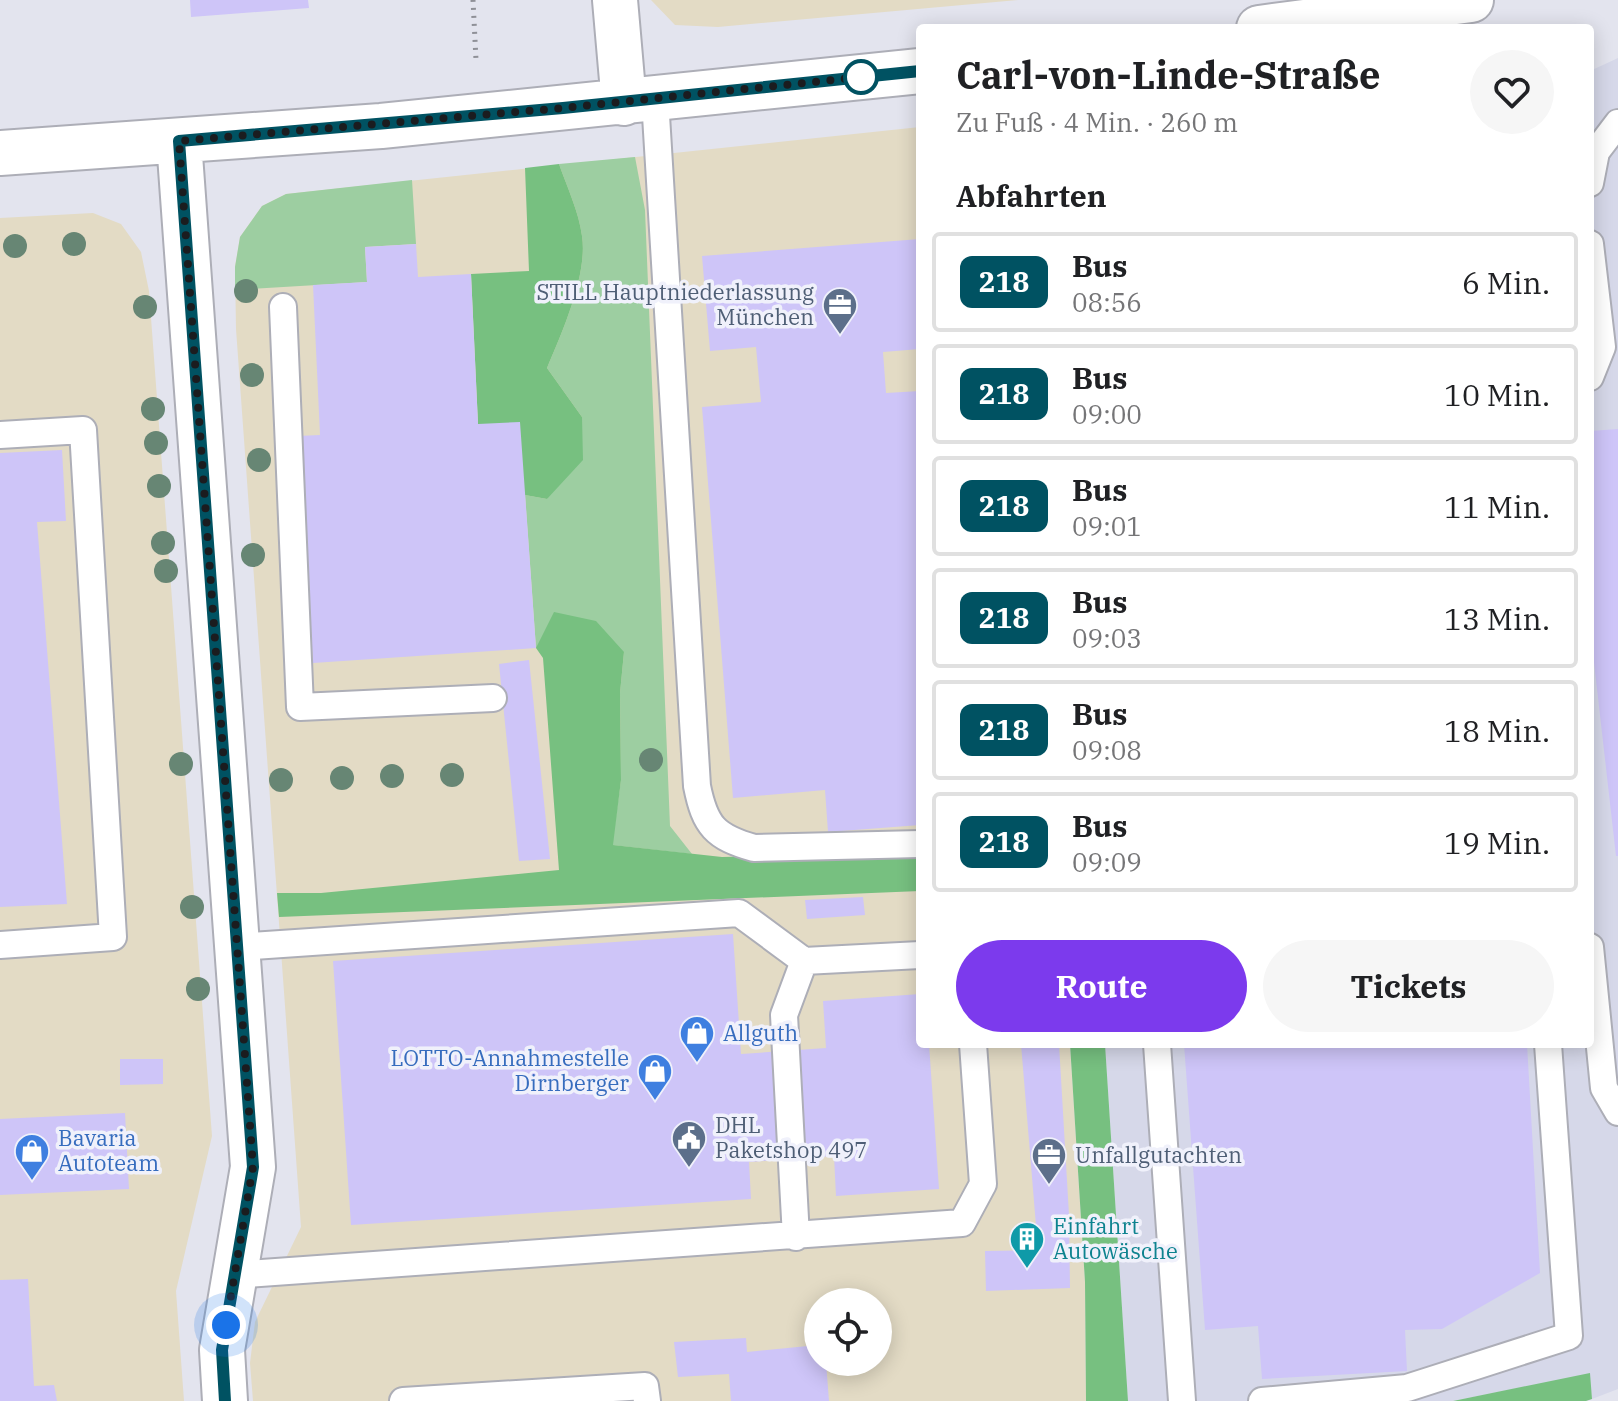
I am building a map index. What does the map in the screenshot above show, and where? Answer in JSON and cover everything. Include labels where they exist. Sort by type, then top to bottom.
[{"type":"street","points":[[615,0],[639,101]]},
{"type":"street","points":[[1305,24],[1468,10]]},
{"type":"street","points":[[0,153],[179,141],[639,101],[916,71]]},
{"type":"street","points":[[179,141],[253,1167],[222,1350],[225,1401]]},
{"type":"lane","points":[[639,101],[697,786],[702,813],[719,834],[735,843],[754,848],[916,844]]},
{"type":"lane","points":[[1594,162],[1596,152],[1618,123]]},
{"type":"lane","points":[[1594,278],[1602,347],[1594,367]]},
{"type":"lane","points":[[283,307],[300,707],[493,698]]},
{"type":"lane","points":[[0,435],[83,430],[113,937],[0,945]]},
{"type":"lane","points":[[237,947],[739,913],[804,961],[916,955]]},
{"type":"lane","points":[[796,1237],[784,1015],[804,961]]},
{"type":"lane","points":[[1594,987],[1604,1088],[1618,1112]]},
{"type":"lane","points":[[233,1275],[962,1223],[983,1184],[973,1048]]},
{"type":"lane","points":[[1157,1048],[1182,1401]]},
{"type":"lane","points":[[1262,1401],[1407,1388],[1569,1336],[1548,1048]]},
{"type":"lane","points":[[403,1401],[645,1386],[647,1401]]},
{"type":"path","points":[[473,0],[476,60]]},
{"type":"shaded area","points":[[651,0],[1018,0],[718,27],[675,25]]},
{"type":"shaded area","points":[[1618,58],[1618,1389],[1592,1399],[1589,1374],[1453,1401],[1128,1401],[1105,1048],[1594,1048],[1594,69]]},
{"type":"shaded area","points":[[916,127],[916,1048],[1070,1048],[1085,1282],[1086,1401],[253,1401],[250,1363],[255,1322],[301,1227],[236,329],[235,267],[240,237],[262,206],[286,194]]},
{"type":"shaded area","points":[[93,213],[121,224],[141,252],[149,291],[212,1136],[176,1291],[184,1401],[0,1401],[0,218]]},
{"type":"green space","points":[[635,157],[645,210],[670,826],[692,854],[612,845],[621,780],[620,693],[624,652],[536,648],[525,495],[547,499],[582,417],[547,368],[578,285],[583,251],[578,218],[559,164]]},
{"type":"green space","points":[[559,164],[578,218],[583,251],[578,285],[547,368],[582,417],[583,460],[547,499],[525,495],[478,424],[471,274],[529,271],[525,168]]},
{"type":"green space","points":[[412,180],[416,244],[365,247],[367,282],[235,290],[240,237],[262,206],[286,194]]},
{"type":"green space","points":[[554,612],[596,621],[624,652],[620,693],[621,780],[613,845],[722,857],[916,852],[916,891],[279,917],[277,893],[321,893],[559,870],[543,658],[536,648]]},
{"type":"green space","points":[[1070,1048],[1105,1048],[1128,1401],[1086,1401],[1085,1282]]},
{"type":"green space","points":[[1590,1373],[1592,1399],[1586,1401],[1453,1401]]},
{"type":"building","points":[[190,0],[308,0],[309,8],[191,17]]},
{"type":"building","points":[[916,239],[916,349],[883,352],[886,393],[916,391],[916,825],[828,832],[825,790],[733,798],[702,407],[761,402],[756,347],[710,351],[702,256]]},
{"type":"building","points":[[416,244],[418,277],[471,274],[478,424],[520,422],[536,648],[313,663],[298,436],[320,435],[313,285],[367,282],[365,247]]},
{"type":"building","points":[[1618,429],[1618,856],[1594,662],[1594,431]]},
{"type":"building","points":[[62,450],[66,521],[37,522],[67,904],[0,907],[0,453]]},
{"type":"building","points":[[529,660],[550,859],[519,861],[499,664]]},
{"type":"building","points":[[863,897],[865,915],[807,919],[805,900]]},
{"type":"building","points":[[733,934],[741,1054],[826,1048],[823,1001],[916,994],[916,1048],[929,1048],[939,1189],[836,1196],[834,1156],[749,1162],[751,1199],[351,1225],[333,961]]},
{"type":"building","points":[[1021,1048],[1059,1048],[1070,1288],[986,1291],[985,1251],[1038,1250]]},
{"type":"building","points":[[1184,1048],[1527,1048],[1540,1273],[1442,1329],[1405,1330],[1407,1371],[1262,1379],[1258,1326],[1205,1330]]},
{"type":"building","points":[[120,1059],[163,1059],[163,1084],[120,1085]]},
{"type":"building","points":[[125,1113],[129,1189],[0,1195],[0,1119]]},
{"type":"building","points":[[28,1279],[34,1386],[54,1385],[57,1401],[0,1401],[0,1280]]},
{"type":"building","points":[[746,1338],[747,1352],[804,1346],[804,1376],[827,1376],[829,1401],[731,1401],[729,1374],[678,1377],[674,1342]]},
{"type":"bus line","name":"218","points":[[225,1401],[222,1350],[253,1167],[179,141],[381,126],[916,71]]},
{"type":"place","name":"STILL Hauptniederlassung München","points":[[840,336]]},
{"type":"place","name":"Allguth","points":[[697,1064]]},
{"type":"place","name":"LOTTO-Annahmestelle Dirnberger","points":[[655,1102]]},
{"type":"place","name":"DHL Paketshop 497","points":[[689,1169]]},
{"type":"place","name":"Bavaria Autoteam","points":[[32,1182]]},
{"type":"place","name":"Unfallgutachten","points":[[1049,1186]]},
{"type":"place","name":"Einfahrt Autowäsche","points":[[1027,1270]]},
{"type":"route","points":[[226,1325],[253,1167],[179,141],[381,126],[861,77]]}]
